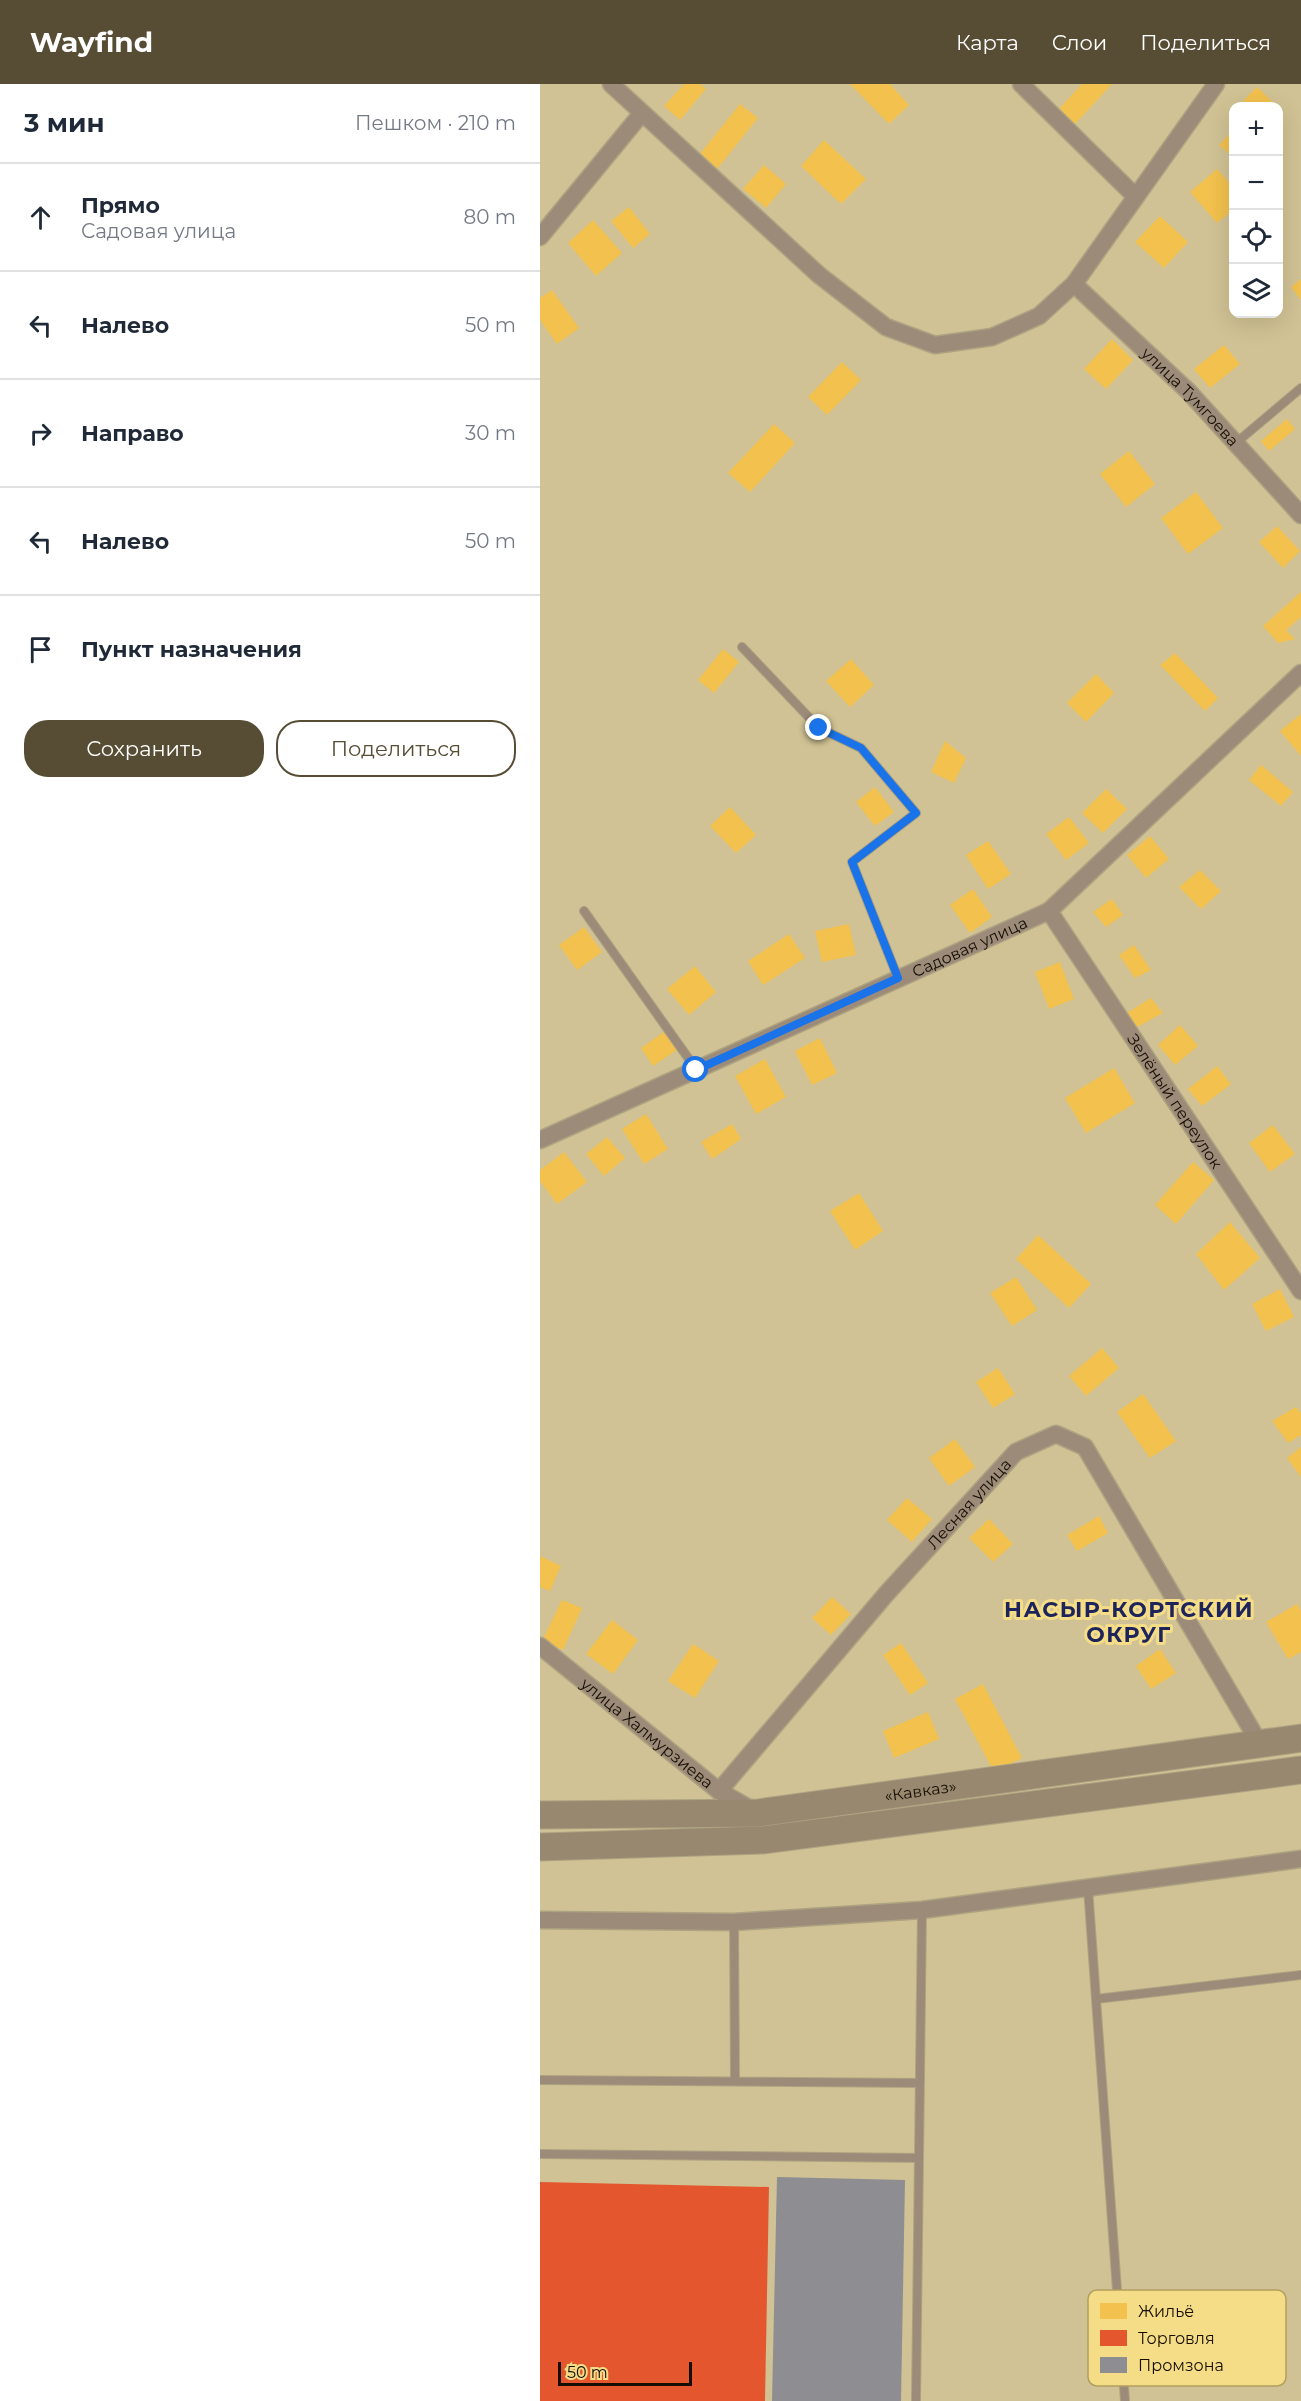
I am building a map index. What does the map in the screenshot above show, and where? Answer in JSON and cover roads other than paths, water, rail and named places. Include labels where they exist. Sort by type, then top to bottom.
[{"type":"highway","name":"«Кавказ»","points":[[540,1815],[758,1813],[1301,1738]]},
{"type":"highway","name":"«Кавказ»","points":[[540,1847],[762,1840],[1301,1770]]},
{"type":"street","points":[[611,84],[819,275],[886,327],[935,345],[992,337],[1039,316],[1074,284],[1216,84]]},
{"type":"street","points":[[1021,84],[1135,196]]},
{"type":"street","points":[[540,237],[642,113]]},
{"type":"street","name":"улица Тумгоева","points":[[1074,284],[1189,392],[1237,442],[1301,515]]},
{"type":"street","name":"Садовая улица","points":[[540,1140],[1049,911],[1301,674]]},
{"type":"street","name":"Зелёный переулок","points":[[1049,911],[1301,1292]]},
{"type":"street","name":"Лесная улица","points":[[719,1791],[887,1593],[1016,1452],[1056,1434],[1085,1447],[1260,1744]]},
{"type":"street","name":"улица Халмурзиева","points":[[540,1646],[719,1791],[758,1813]]},
{"type":"street","points":[[540,1920],[734,1922],[922,1910],[1301,1858]]},
{"type":"lane","points":[[1237,442],[1301,388]]},
{"type":"lane","points":[[742,646],[819,728],[861,748],[916,813],[852,862],[898,978]]},
{"type":"lane","points":[[584,911],[696,1070]]},
{"type":"lane","points":[[1088,1888],[1117,2290]]},
{"type":"lane","points":[[916,2401],[922,1910]]},
{"type":"lane","points":[[734,1922],[735,2081]]},
{"type":"lane","points":[[1096,1999],[1301,1975]]},
{"type":"lane","points":[[540,2080],[920,2083]]},
{"type":"lane","points":[[540,2154],[919,2158]]},
{"type":"lane","points":[[1124,2386],[1125,2401]]},
{"type":"district","name":"НАСЫР-КОРТСКИЙ ОКРУГ","points":[[1129,1622]]}]
